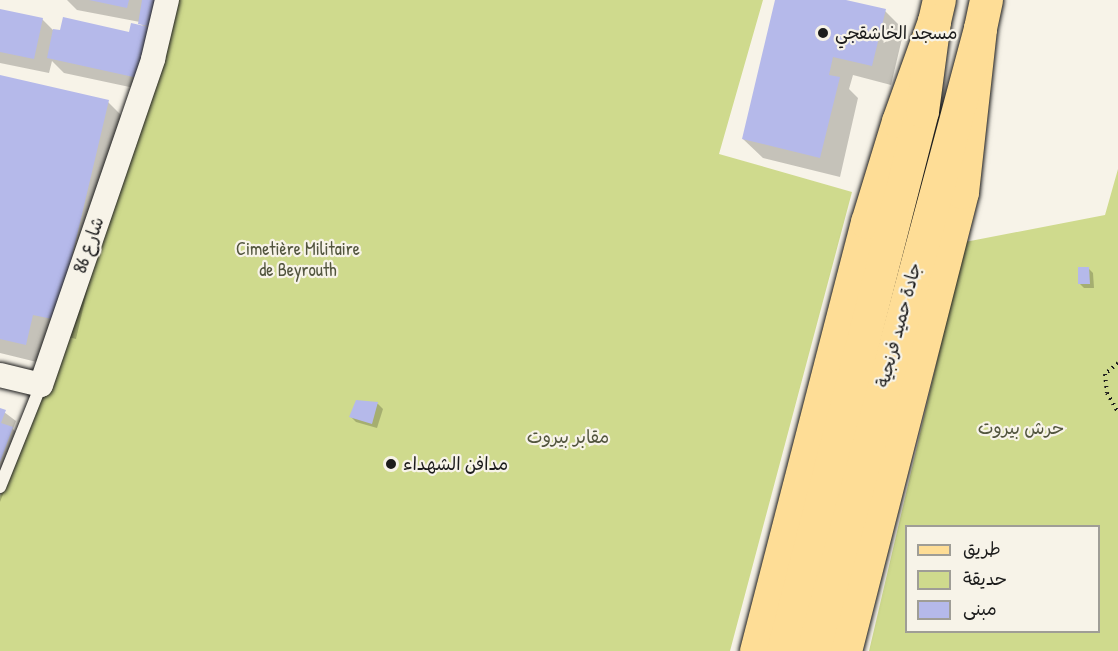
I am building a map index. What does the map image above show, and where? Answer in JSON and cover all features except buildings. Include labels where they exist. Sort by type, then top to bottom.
[{"type":"main road","points":[[756,651],[867,222],[936,10]]},
{"type":"main road","name":"جادة حميد فرنجية","points":[[783,651],[922,111],[936,10]]},
{"type":"main road","points":[[845,651],[962,192],[983,14]]},
{"type":"main road","name":"جادة حميد فرنجية","points":[[813,651],[983,14]]},
{"type":"street","name":"شارع 86","points":[[41,385],[153,59],[167,0]]},
{"type":"street","points":[[0,375],[41,385]]},
{"type":"lane","name":"شارع 86","points":[[0,487],[41,385]]},
{"type":"path","points":[[1118,363],[1105,375],[1107,393],[1118,412]]},
{"type":"green space","name":"مقابر بيروت","points":[[173,0],[763,0],[719,154],[852,192],[730,651],[0,651],[0,496],[83,286]]},
{"type":"green space","name":"حرش بيروت","points":[[1118,169],[1118,651],[869,651],[965,242],[1105,215]]},
{"type":"place","name":"مسجد الخاشقجي","points":[[823,33]]},
{"type":"place","name":"مدافن الشهداء","points":[[391,464]]},
{"type":"park label","name":"Cimetière Militaire de Beyrouth","points":[[298,260]]}]
